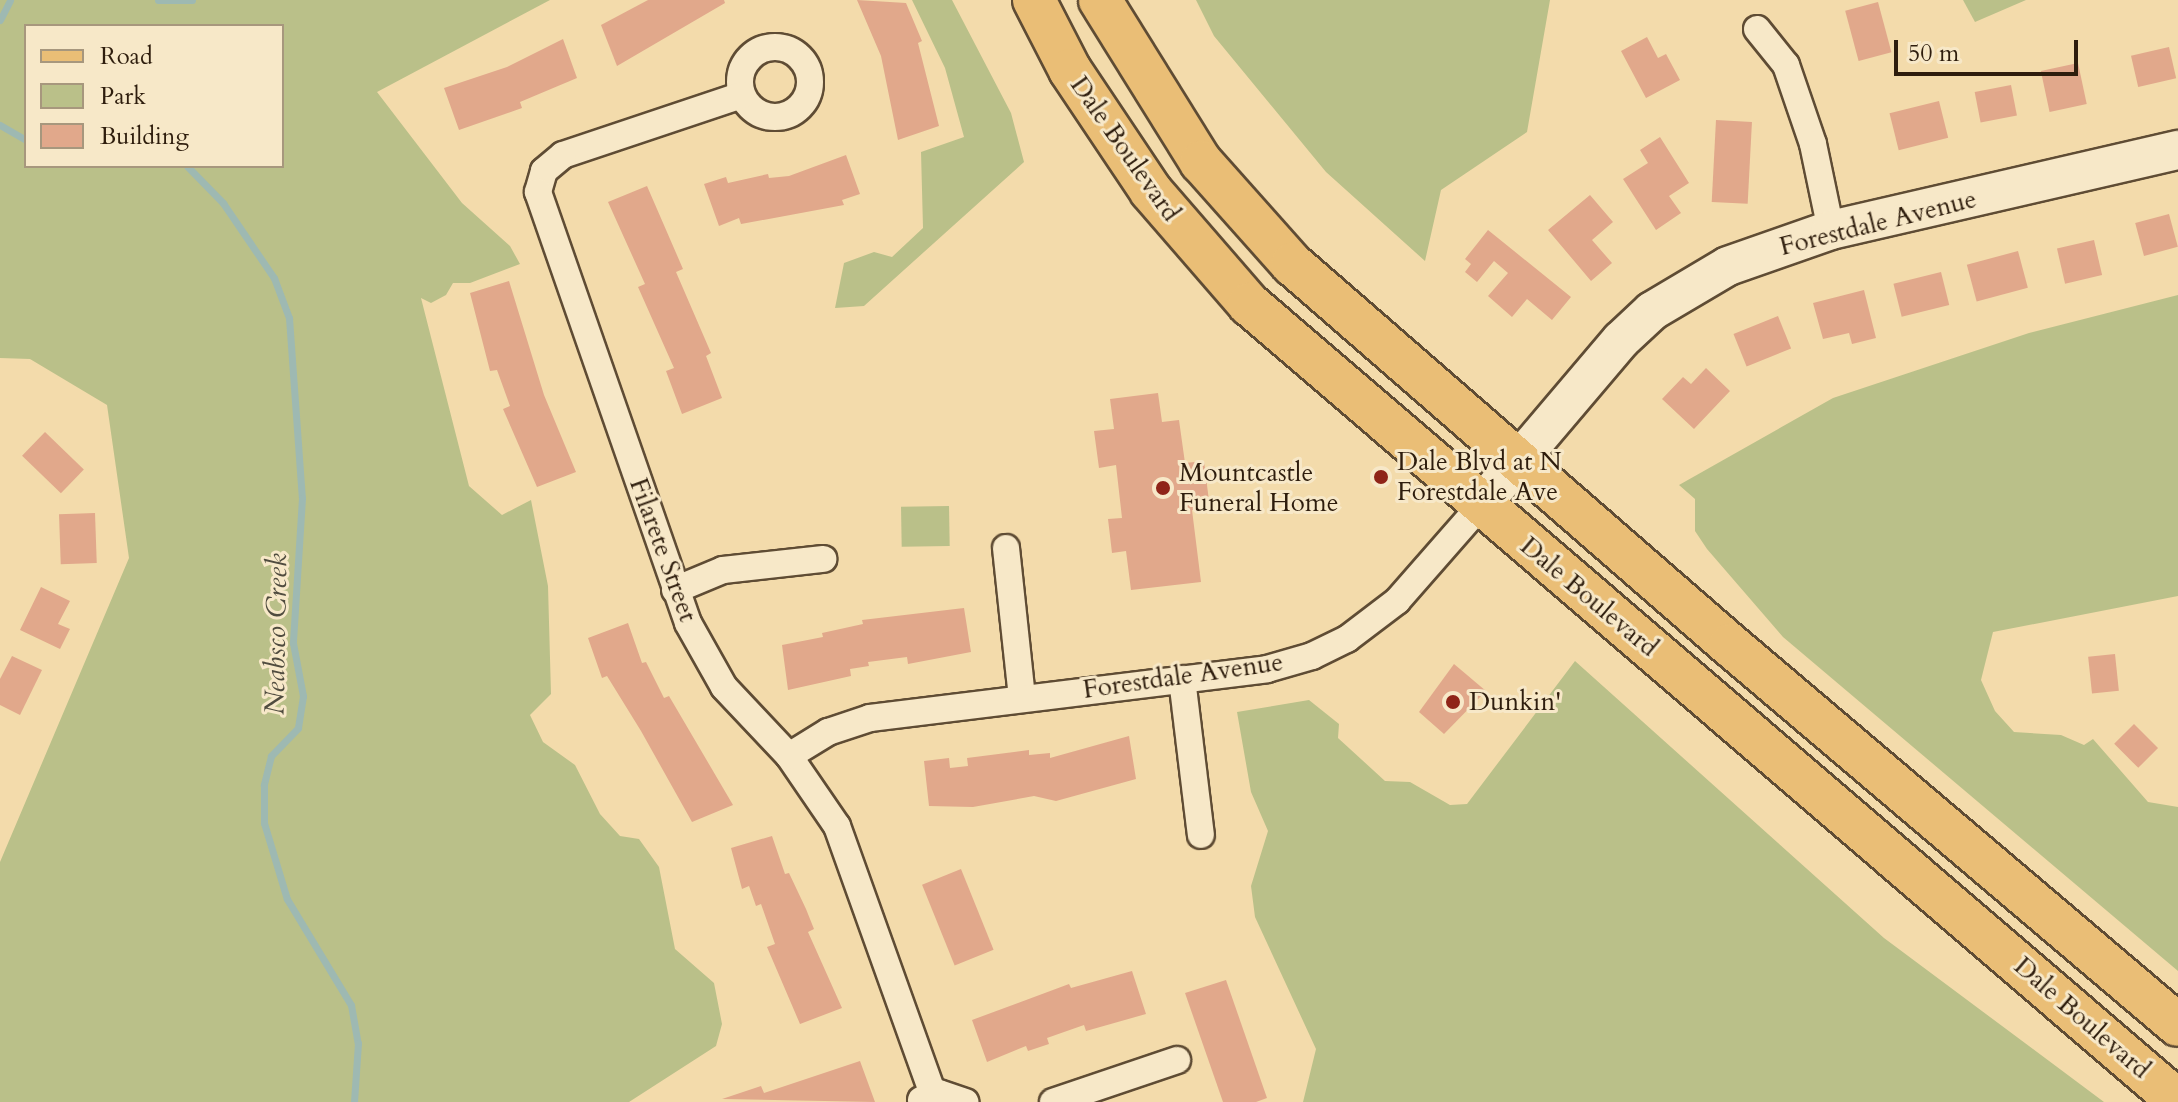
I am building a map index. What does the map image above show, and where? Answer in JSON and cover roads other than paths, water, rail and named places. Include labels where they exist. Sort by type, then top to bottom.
[{"type":"main road","name":"Dale Boulevard","points":[[1034,0],[1098,116],[1197,248],[1249,304],[2178,1101]]},
{"type":"main road","name":"Dale Boulevard","points":[[1100,0],[1151,89],[1244,215],[1292,264],[2178,1025]]},
{"type":"street","points":[[1757,29],[1786,65],[1813,144],[1831,230]]},
{"type":"street","name":"Filarete Street","points":[[742,95],[563,155],[540,178],[542,207],[675,590],[709,666],[789,756],[837,826],[925,1098]]},
{"type":"street","name":"Forestdale Avenue","points":[[789,756],[828,732],[870,718],[1267,669],[1347,639],[1397,601],[1621,340],[1652,311],[1728,266],[1831,230],[2178,150]]},
{"type":"street","points":[[1006,548],[1022,698]]},
{"type":"street","points":[[675,590],[723,570],[823,559]]},
{"type":"street","points":[[1182,679],[1201,835]]},
{"type":"street","points":[[1053,1102],[1177,1060]]},
{"type":"street","points":[[925,1098],[952,1094],[965,1102]]},
{"type":"waterway","name":"Neabsco Creek","points":[[0,20],[10,0]]},
{"type":"waterway","name":"Neabsco Creek","points":[[158,0],[192,0]]},
{"type":"waterway","name":"Neabsco Creek","points":[[0,125],[24,139]]},
{"type":"waterway","name":"Neabsco Creek","points":[[189,168],[223,203],[274,278],[289,318],[302,498],[293,643],[303,696],[298,728],[271,756],[264,785],[264,823],[287,899],[351,1005],[358,1043],[354,1102]]},
{"type":"place","name":"Dale Blvd at N Forestdale Ave","points":[[1381,477]]},
{"type":"place","name":"Mountcastle Funeral Home","points":[[1163,488]]},
{"type":"place","name":"Dunkin'","points":[[1453,702]]}]
